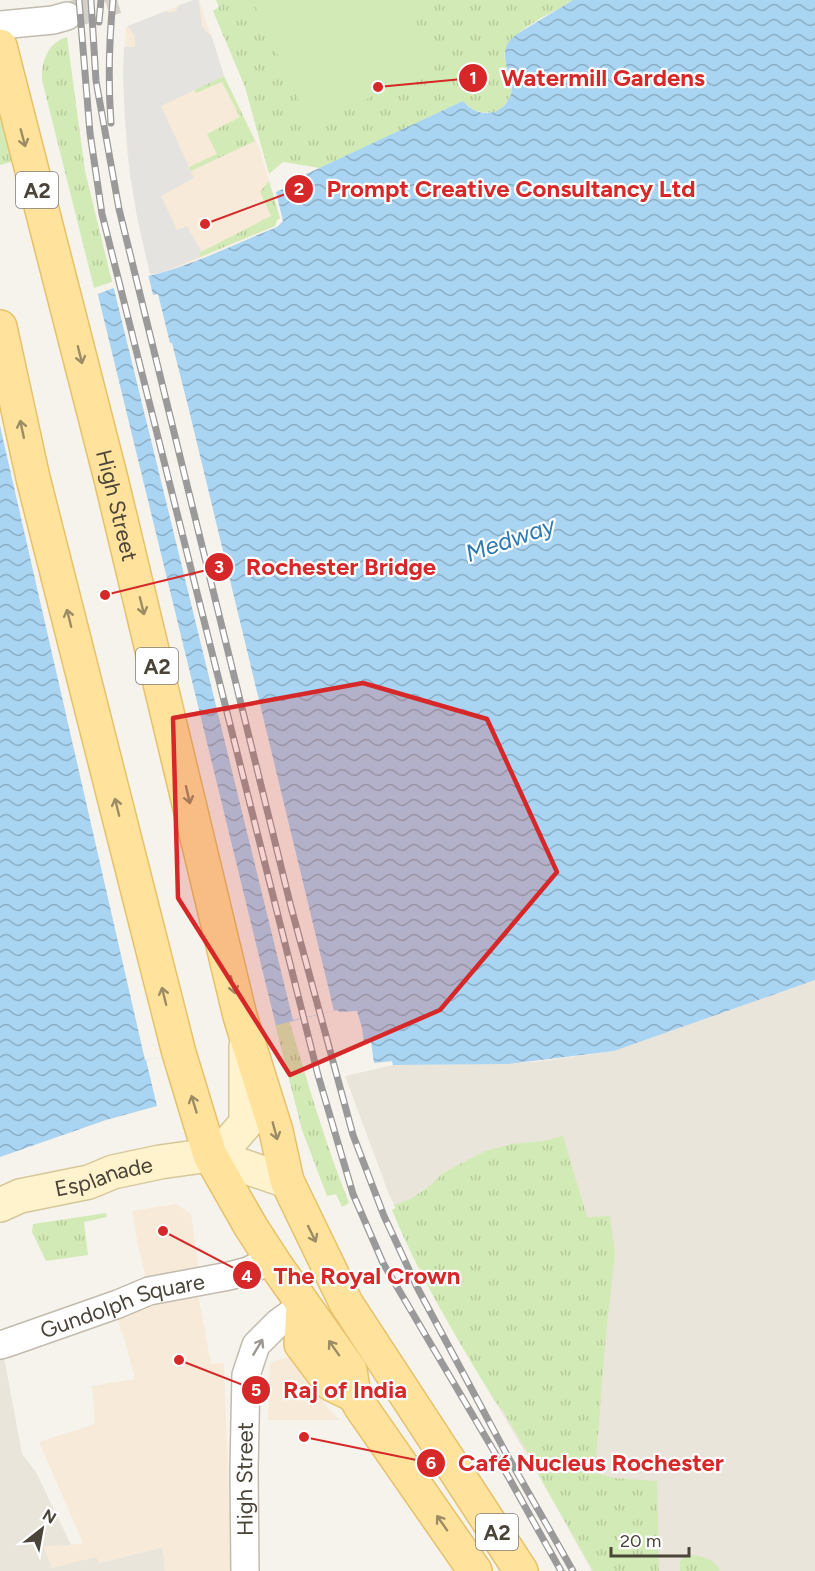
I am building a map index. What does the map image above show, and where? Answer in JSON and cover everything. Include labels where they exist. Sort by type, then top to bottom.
[{"type":"main road","name":"High Street","points":[[0,46],[141,599],[246,1035]]},
{"type":"main road","points":[[0,327],[33,478],[179,1053],[210,1155],[240,1208],[303,1305]]},
{"type":"main road","name":"A2","points":[[246,1035],[276,1131],[287,1181],[336,1284],[352,1313],[521,1571]]},
{"type":"main road","name":"A2","points":[[303,1305],[302,1344],[332,1384],[354,1395],[475,1571]]},
{"type":"street","points":[[0,25],[53,20],[67,16]]},
{"type":"street","name":"Esplanade","points":[[0,1205],[20,1197],[89,1182],[113,1172],[210,1155],[227,1145],[246,1123],[246,1035]]},
{"type":"street","name":"Esplanade","points":[[210,1155],[287,1181]]},
{"type":"street","name":"Gundolph Square","points":[[3,1344],[149,1291],[229,1276],[248,1271],[272,1259]]},
{"type":"street","name":"High Street","points":[[245,1571],[246,1375],[256,1345],[278,1323],[303,1305]]},
{"type":"highlighted area","points":[[363,683],[487,719],[557,872],[440,1010],[290,1075],[178,898],[173,718]]},
{"type":"shaded area","points":[[193,0],[199,0],[224,76],[259,147],[280,218],[275,226],[186,264],[150,274],[137,217],[127,153],[123,73],[126,27]]},
{"type":"shaded area","points":[[199,0],[202,26],[208,34],[211,34],[224,76],[161,106],[194,178],[161,196],[177,230],[187,226],[201,251],[200,257],[160,273],[150,274],[130,175],[125,121],[124,47],[135,47],[135,36],[128,26],[166,11],[170,13],[176,11],[178,6]]},
{"type":"shaded area","points":[[815,980],[815,1571],[592,1571],[453,1330],[388,1192],[345,1076],[393,1065],[534,1062],[614,1051]]},
{"type":"shaded area","points":[[176,1204],[191,1214],[199,1269],[147,1282],[132,1211]]},
{"type":"shaded area","points":[[198,1294],[211,1364],[224,1363],[231,1571],[165,1571],[163,1547],[99,1563],[96,1557],[52,1568],[43,1546],[83,1543],[39,1442],[95,1424],[92,1386],[135,1379],[118,1316],[136,1309]]},
{"type":"shaded area","points":[[0,1350],[3,1352],[22,1454],[36,1472],[71,1545],[43,1547],[97,1557],[100,1563],[163,1547],[165,1571],[0,1571]]},
{"type":"shaded area","points":[[290,1356],[326,1406],[339,1420],[268,1420],[270,1363]]},
{"type":"green space","points":[[216,0],[573,0],[529,25],[508,44],[505,58],[511,90],[509,98],[499,110],[485,113],[471,108],[463,101],[320,168],[283,162],[269,174],[245,87],[213,11],[219,7]]},
{"type":"green space","points":[[262,0],[406,0],[437,65],[311,126],[254,4]]},
{"type":"green space","points":[[67,37],[85,171],[112,282],[94,288],[42,80],[44,60],[50,48]]},
{"type":"green space","points":[[224,76],[255,141],[191,171],[189,167],[217,154],[207,134],[240,117],[222,82],[196,93],[194,90]]},
{"type":"green space","points":[[0,101],[15,161],[0,165]]},
{"type":"green space","points":[[269,181],[280,218],[275,226],[200,257],[199,253],[271,216],[260,192]]},
{"type":"green space","points":[[288,1017],[324,1134],[349,1203],[342,1207],[336,1194],[327,1196],[302,1130],[274,1020]]},
{"type":"green space","points":[[563,1136],[587,1217],[610,1216],[615,1253],[595,1473],[614,1478],[657,1481],[659,1571],[593,1571],[538,1474],[540,1473],[439,1307],[392,1210],[395,1208],[394,1205],[411,1199],[443,1173],[485,1151]]},
{"type":"green space","points":[[106,1213],[107,1217],[84,1222],[88,1255],[46,1261],[32,1232],[33,1224]]},
{"type":"green space","points":[[687,1555],[706,1558],[720,1571],[680,1571],[680,1561]]},
{"type":"water","name":"Medway","points":[[573,0],[815,0],[815,980],[614,1051],[507,1064],[393,1065],[392,1061],[374,1063],[371,1042],[364,1043],[357,1011],[339,1012],[338,1010],[146,1060],[157,1106],[106,1120],[0,1157],[0,331],[140,278],[193,262],[277,227],[283,221],[276,192],[285,188],[285,184],[463,101],[480,112],[490,113],[498,110],[504,106],[511,93],[512,86],[505,60],[506,47],[509,42],[517,34]]},
{"type":"pier","points":[[148,274],[153,295],[158,294],[189,410],[334,1011],[293,1020],[113,285]]},
{"type":"pier","points":[[97,291],[276,1026],[145,1060],[0,426],[0,328]]},
{"type":"tunnel","points":[[67,16],[117,0]]},
{"type":"railway","points":[[79,0],[90,133],[102,214],[318,1075],[353,1194],[383,1263],[495,1453],[561,1571]]},
{"type":"railway","points":[[91,0],[96,81],[119,209],[291,907],[353,1135],[384,1216],[418,1289],[507,1455],[573,1571]]},
{"type":"railway","points":[[99,22],[101,0]]},
{"type":"railway","points":[[111,123],[109,62],[113,0]]},
{"type":"place","name":"Watermill Gardens","points":[[378,87]]},
{"type":"place","name":"Prompt Creative Consultancy Ltd","points":[[205,224]]},
{"type":"place","name":"Rochester Bridge","points":[[105,595]]},
{"type":"place","name":"The Royal Crown","points":[[163,1231]]},
{"type":"place","name":"Raj of India","points":[[179,1360]]},
{"type":"place","name":"Café Nucleus Rochester","points":[[304,1437]]}]
